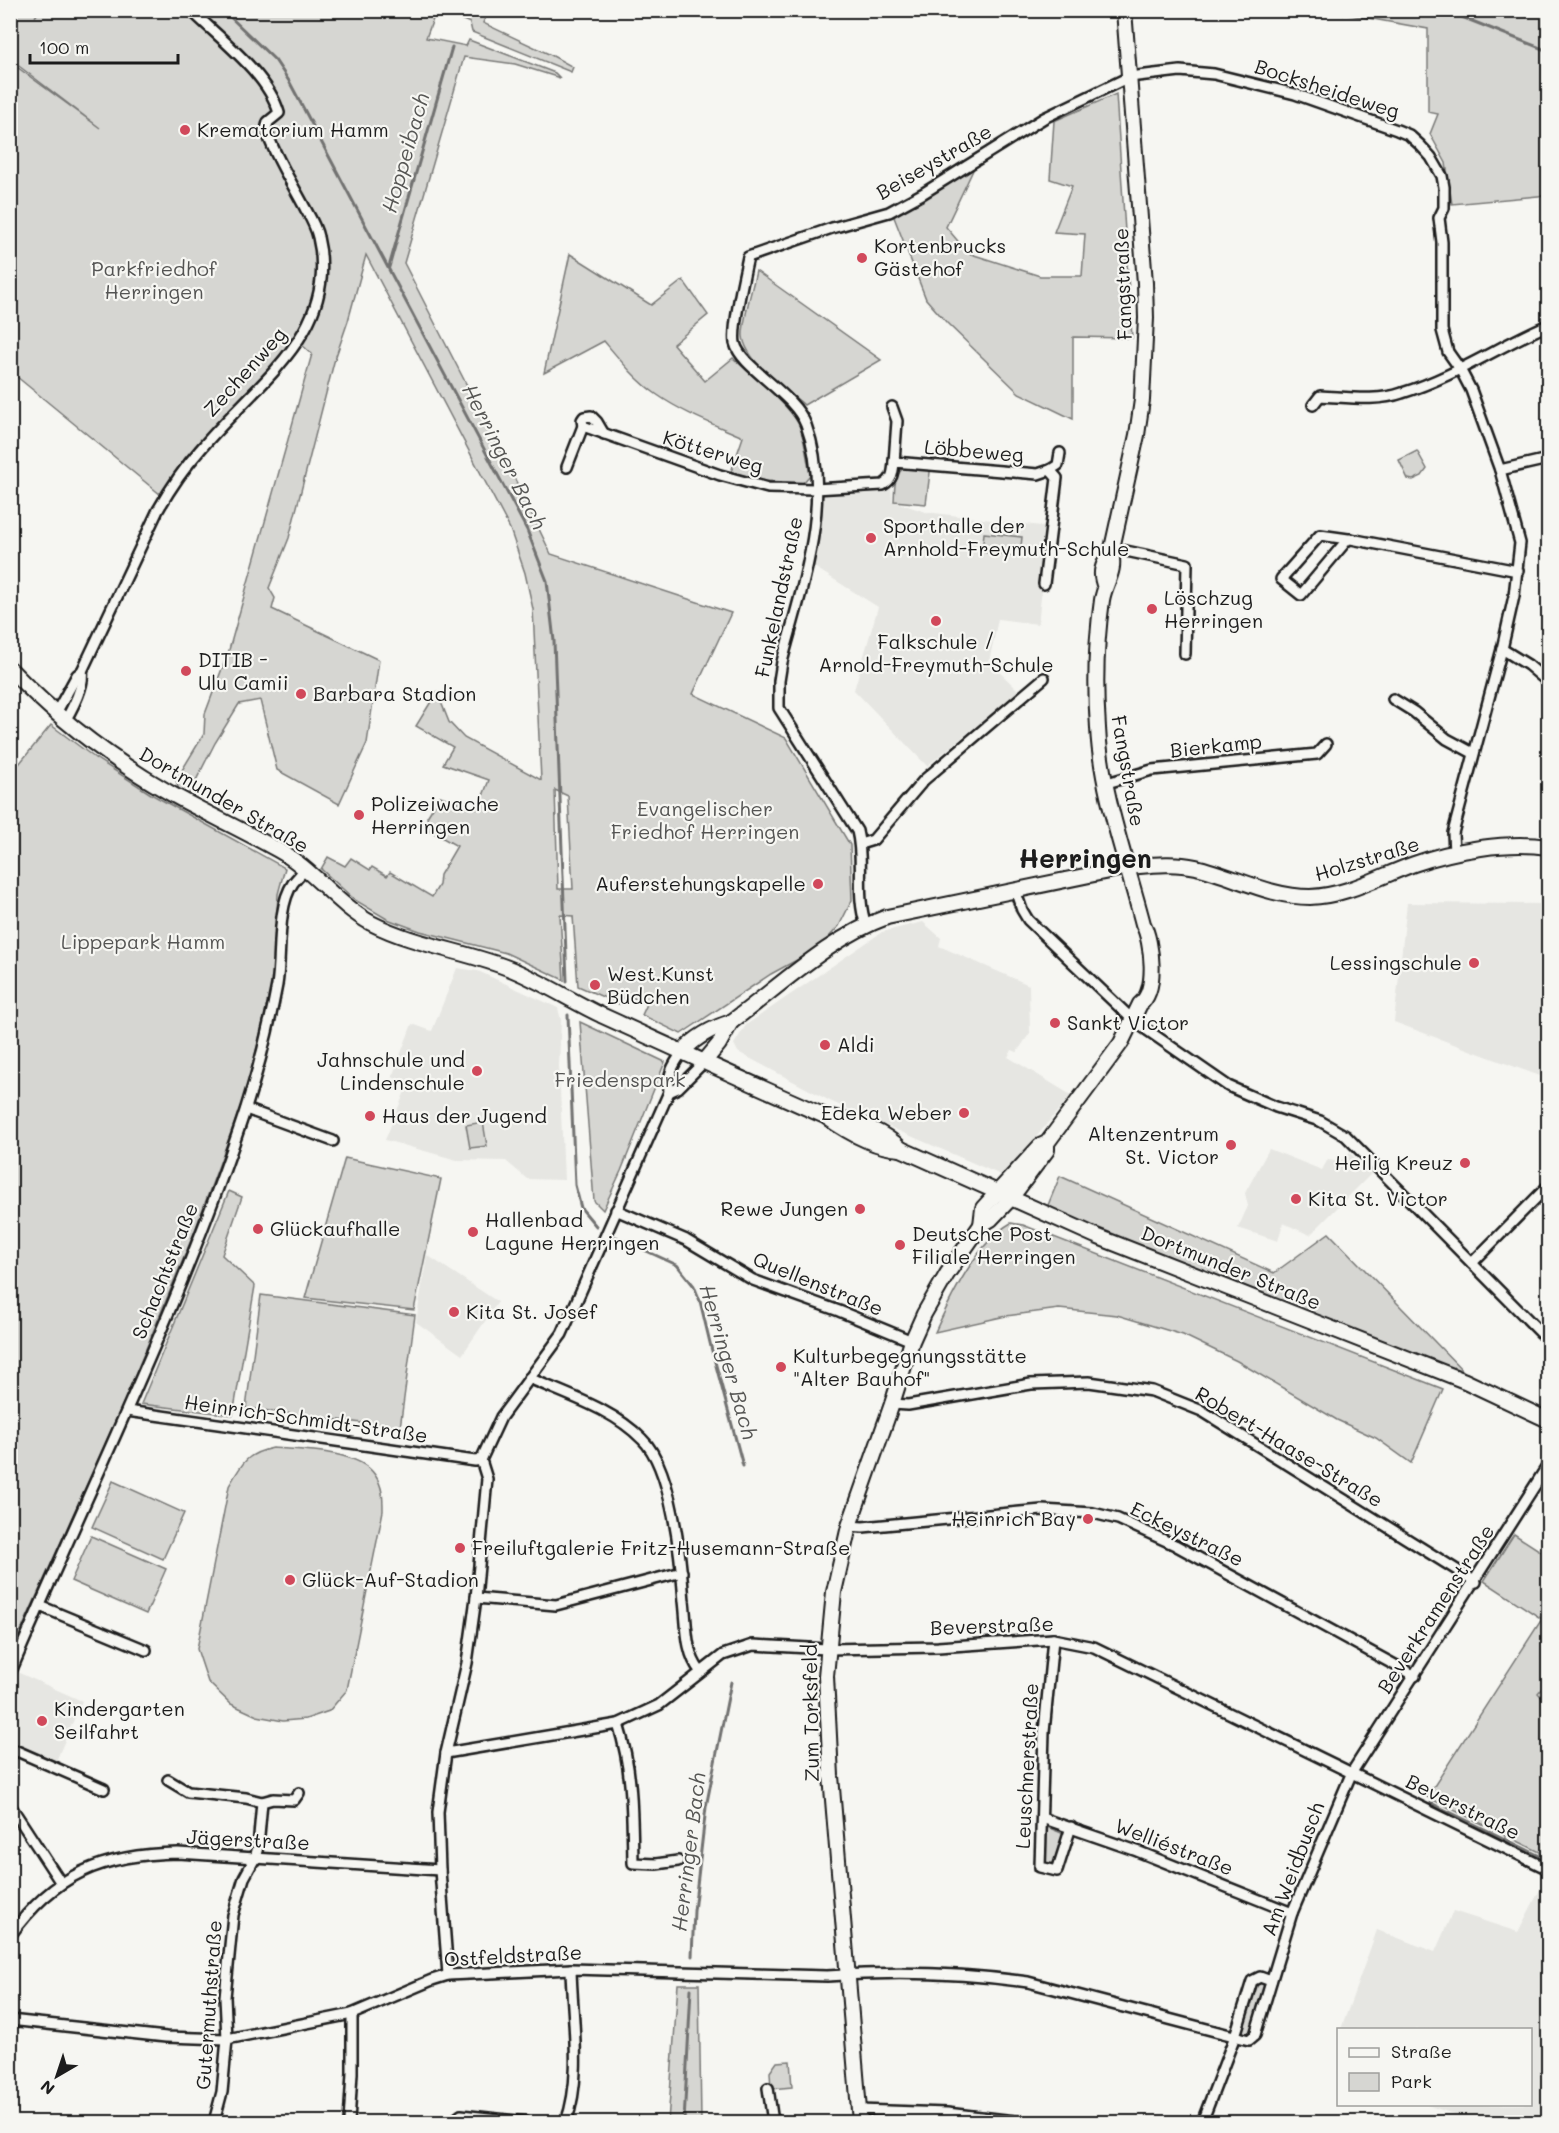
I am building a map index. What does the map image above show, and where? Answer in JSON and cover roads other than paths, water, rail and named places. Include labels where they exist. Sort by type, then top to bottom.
[{"type":"main road","name":"Fangstraße","points":[[996,1192],[1040,1146],[1047,1143],[1113,1054],[1134,1021],[1140,1004],[1144,961],[1143,924],[1107,783],[1098,729],[1097,691],[1099,640],[1105,587],[1100,576],[1105,561],[1112,551],[1140,412],[1146,318],[1124,10]]},
{"type":"main road","name":"Dortmunder Straße","points":[[10,669],[60,717],[100,749],[171,794],[281,852],[305,869],[352,910],[396,935],[514,971],[590,1010],[825,1116],[840,1127],[882,1146],[901,1149],[1096,1236],[1465,1381],[1548,1420]]},
{"type":"main road","name":"Holzstraße","points":[[730,1022],[811,962],[866,925],[887,917],[1128,867],[1165,864],[1195,867],[1285,895],[1311,897],[1358,886],[1414,864],[1454,853],[1510,845],[1529,844],[1548,847]]},
{"type":"main road","points":[[682,1052],[699,1036],[730,1022]]},
{"type":"main road","points":[[704,1062],[719,1044],[730,1022]]},
{"type":"main road","name":"Fangstraße","points":[[1011,1198],[1047,1150],[1047,1143]]},
{"type":"main road","name":"Zum Torksfeld","points":[[981,1225],[983,1208],[996,1192]]},
{"type":"main road","name":"Zum Torksfeld","points":[[859,2116],[831,1776],[826,1676],[834,1592],[849,1526],[912,1341],[947,1274],[981,1225],[991,1219],[1011,1198]]},
{"type":"street","name":"Zechenweg","points":[[60,717],[72,709],[84,676],[82,671],[168,492],[200,450],[296,344],[313,316],[322,282],[322,257],[318,234],[266,130],[268,122],[279,113],[277,105],[264,82],[190,10]]},
{"type":"street","name":"Bocksheideweg","points":[[1129,77],[1187,71],[1253,83],[1296,94],[1408,135],[1420,145],[1437,166],[1444,187],[1444,208],[1439,218],[1442,242],[1442,330],[1448,352],[1471,390],[1500,470],[1520,543],[1518,571],[1502,649],[1453,833],[1454,853]]},
{"type":"street","name":"Beiseystraße","points":[[748,257],[832,228],[889,212],[1044,118],[1129,77]]},
{"type":"street","name":"Funkelandstraße","points":[[748,257],[735,340],[737,349],[798,409],[806,424],[815,465],[814,537],[782,662],[779,708],[857,831],[860,844]]},
{"type":"street","points":[[1313,405],[1320,396],[1381,398],[1402,394],[1460,369],[1548,325]]},
{"type":"street","name":"Löbbeweg","points":[[815,489],[883,485],[889,481],[893,475],[897,421],[892,406]]},
{"type":"street","name":"Kötterweg","points":[[567,467],[583,426],[646,450],[752,485],[768,488],[815,489]]},
{"type":"street","name":"Löbbeweg","points":[[894,462],[1038,474],[1058,465],[1060,453]]},
{"type":"street","points":[[1500,470],[1548,459]]},
{"type":"street","name":"Löbbeweg","points":[[1044,584],[1057,478],[1050,470]]},
{"type":"street","points":[[1348,539],[1301,595],[1281,579],[1320,534],[1348,539],[1518,571]]},
{"type":"street","points":[[1112,551],[1187,564],[1185,654]]},
{"type":"street","points":[[1502,649],[1528,665],[1548,682]]},
{"type":"street","points":[[866,925],[859,895],[860,844],[873,840],[924,780],[1044,678]]},
{"type":"street","points":[[1393,699],[1414,712],[1447,739],[1473,753]]},
{"type":"street","name":"Bierkamp","points":[[1107,783],[1152,770],[1317,754],[1326,744]]},
{"type":"street","name":"Schachtstraße","points":[[10,1674],[127,1411],[202,1231],[246,1109],[266,1042],[279,976],[286,900],[294,882],[305,869]]},
{"type":"street","points":[[1015,890],[1028,920],[1134,1021],[1227,1086],[1276,1107],[1320,1121],[1346,1136],[1548,1340]]},
{"type":"street","points":[[448,1975],[438,1812],[446,1754],[467,1664],[476,1598],[487,1479],[481,1460],[501,1417],[562,1334],[669,1092],[670,1072],[682,1052]]},
{"type":"street","points":[[669,1092],[678,1089],[704,1062]]},
{"type":"street","points":[[246,1109],[333,1141]]},
{"type":"street","points":[[1472,1263],[1548,1186]]},
{"type":"street","name":"Quellenstraße","points":[[616,1209],[686,1240],[753,1280],[839,1311],[912,1341]]},
{"type":"street","points":[[529,1378],[609,1414],[644,1440],[658,1461],[666,1481],[682,1572],[689,1647],[693,1662],[700,1671]]},
{"type":"street","name":"Robert-Haase-Straße","points":[[892,1404],[908,1405],[1031,1384],[1089,1382],[1152,1391],[1202,1411],[1476,1582]]},
{"type":"street","name":"Heinrich-Schmidt-Straße","points":[[127,1411],[475,1461],[481,1460]]},
{"type":"street","name":"Beverkramenstraße","points":[[1352,1772],[1476,1582],[1548,1465]]},
{"type":"street","name":"Eckeystraße","points":[[849,1526],[863,1527],[1042,1510],[1093,1513],[1118,1519],[1175,1545],[1415,1676]]},
{"type":"street","points":[[476,1598],[556,1605],[682,1572]]},
{"type":"street","points":[[40,1606],[146,1650]]},
{"type":"street","name":"Beverstraße","points":[[446,1754],[618,1724],[658,1705],[723,1655],[753,1645],[827,1649],[938,1647],[1053,1639],[1094,1647],[1548,1869]]},
{"type":"street","name":"Leuschnerstraße","points":[[1053,1639],[1044,1732],[1040,1867],[1057,1872],[1071,1827]]},
{"type":"street","points":[[618,1724],[631,1781],[633,1863],[656,1864],[678,1861]]},
{"type":"street","points":[[10,1748],[104,1789]]},
{"type":"street","name":"Am Weidbusch","points":[[1235,2036],[1249,2040],[1255,2035],[1292,1913],[1352,1772]]},
{"type":"street","points":[[168,1780],[188,1792],[246,1798],[262,1802],[273,1799],[294,1800],[299,1793]]},
{"type":"street","name":"Gutermuthstraße","points":[[214,2122],[222,2092],[227,2039],[225,1996],[232,1915],[244,1878],[258,1847],[262,1802]]},
{"type":"street","points":[[10,1805],[61,1884]]},
{"type":"street","name":"Welliéstraße","points":[[1042,1818],[1071,1827],[1292,1913]]},
{"type":"street","name":"Jägerstraße","points":[[10,1936],[44,1896],[61,1884],[84,1871],[110,1861],[143,1855],[178,1853],[440,1870]]},
{"type":"street","points":[[566,2122],[573,2099],[571,1969]]},
{"type":"street","name":"Ostfeldstraße","points":[[10,2020],[166,2037],[227,2039],[352,2014],[448,1975],[571,1969],[827,1976],[992,1977],[1028,1982],[1235,2036]]},
{"type":"street","points":[[1202,2122],[1235,2036],[1252,1982],[1260,1977],[1271,1981]]},
{"type":"street","points":[[349,2122],[352,2014]]},
{"type":"street","points":[[768,2088],[772,2122]]},
{"type":"street","points":[[859,2116],[947,2113],[1023,2122]]},
{"type":"street","points":[[452,2122],[461,2115],[526,2122]]},
{"type":"waterway","name":"Herringer Bach","points":[[223,10],[275,60],[289,81],[527,530],[547,581],[554,641],[567,981]]},
{"type":"waterway","points":[[1462,17],[1548,51]]},
{"type":"waterway","name":"Hoppeibach","points":[[389,267],[452,47]]},
{"type":"waterway","name":"Herringer Bach","points":[[568,1015],[575,1185],[581,1208],[596,1226]]},
{"type":"waterway","name":"Herringer Bach","points":[[616,1237],[677,1265],[694,1286],[700,1301],[743,1466]]},
{"type":"waterway","name":"Herringer Bach","points":[[692,1956],[694,1911],[706,1807],[731,1682]]},
{"type":"waterway","points":[[1431,1803],[1548,1860]]},
{"type":"waterway","name":"Herringer Bach","points":[[684,2122],[691,1989]]},
{"type":"place","name":"Krematorium Hamm","points":[[185,130]]},
{"type":"place","name":"Kortenbrucks Gästehof","points":[[862,258]]},
{"type":"place","name":"Sporthalle der Arnhold-Freymuth-Schule","points":[[871,538]]},
{"type":"place","name":"Löschzug Herringen","points":[[1152,609]]},
{"type":"place","name":"Falkschule / Arnold-Freymuth-Schule","points":[[936,621]]},
{"type":"place","name":"DITIB - Ulu Camii","points":[[186,671]]},
{"type":"place","name":"Barbara Stadion","points":[[301,694]]},
{"type":"place","name":"Polizeiwache Herringen","points":[[359,815]]},
{"type":"place","name":"Auferstehungskapelle","points":[[818,884]]},
{"type":"place","name":"Lessingschule","points":[[1474,963]]},
{"type":"place","name":"West.Kunst Büdchen","points":[[595,985]]},
{"type":"place","name":"Sankt Victor","points":[[1055,1023]]},
{"type":"place","name":"Aldi","points":[[825,1045]]},
{"type":"place","name":"Jahnschule und Lindenschule","points":[[477,1071]]},
{"type":"place","name":"Edeka Weber","points":[[964,1113]]},
{"type":"place","name":"Haus der Jugend","points":[[370,1116]]},
{"type":"place","name":"Altenzentrum St. Victor","points":[[1231,1145]]},
{"type":"place","name":"Heilig Kreuz","points":[[1465,1163]]},
{"type":"place","name":"Kita St. Victor","points":[[1296,1199]]},
{"type":"place","name":"Rewe Jungen","points":[[860,1209]]},
{"type":"place","name":"Glückaufhalle","points":[[258,1229]]},
{"type":"place","name":"Hallenbad Lagune Herringen","points":[[473,1232]]},
{"type":"place","name":"Deutsche Post Filiale Herringen","points":[[900,1245]]},
{"type":"place","name":"Kita St. Josef","points":[[454,1312]]},
{"type":"place","name":"Kulturbegegnungsstätte \"Alter Bauhof\"","points":[[781,1367]]},
{"type":"place","name":"Heinrich Bay","points":[[1088,1519]]},
{"type":"place","name":"Freiluftgalerie Fritz-Husemann-Straße","points":[[460,1548]]},
{"type":"place","name":"Glück-Auf-Stadion","points":[[290,1580]]},
{"type":"place","name":"Kindergarten Seilfahrt","points":[[42,1721]]},
{"type":"district","name":"Herringen","points":[[1085,859]]},
{"type":"park label","name":"Parkfriedhof Herringen","points":[[154,280]]},
{"type":"park label","name":"Evangelischer Friedhof Herringen","points":[[705,820]]},
{"type":"park label","name":"Lippepark Hamm","points":[[143,942]]},
{"type":"park label","name":"Friedenspark","points":[[620,1080]]}]
